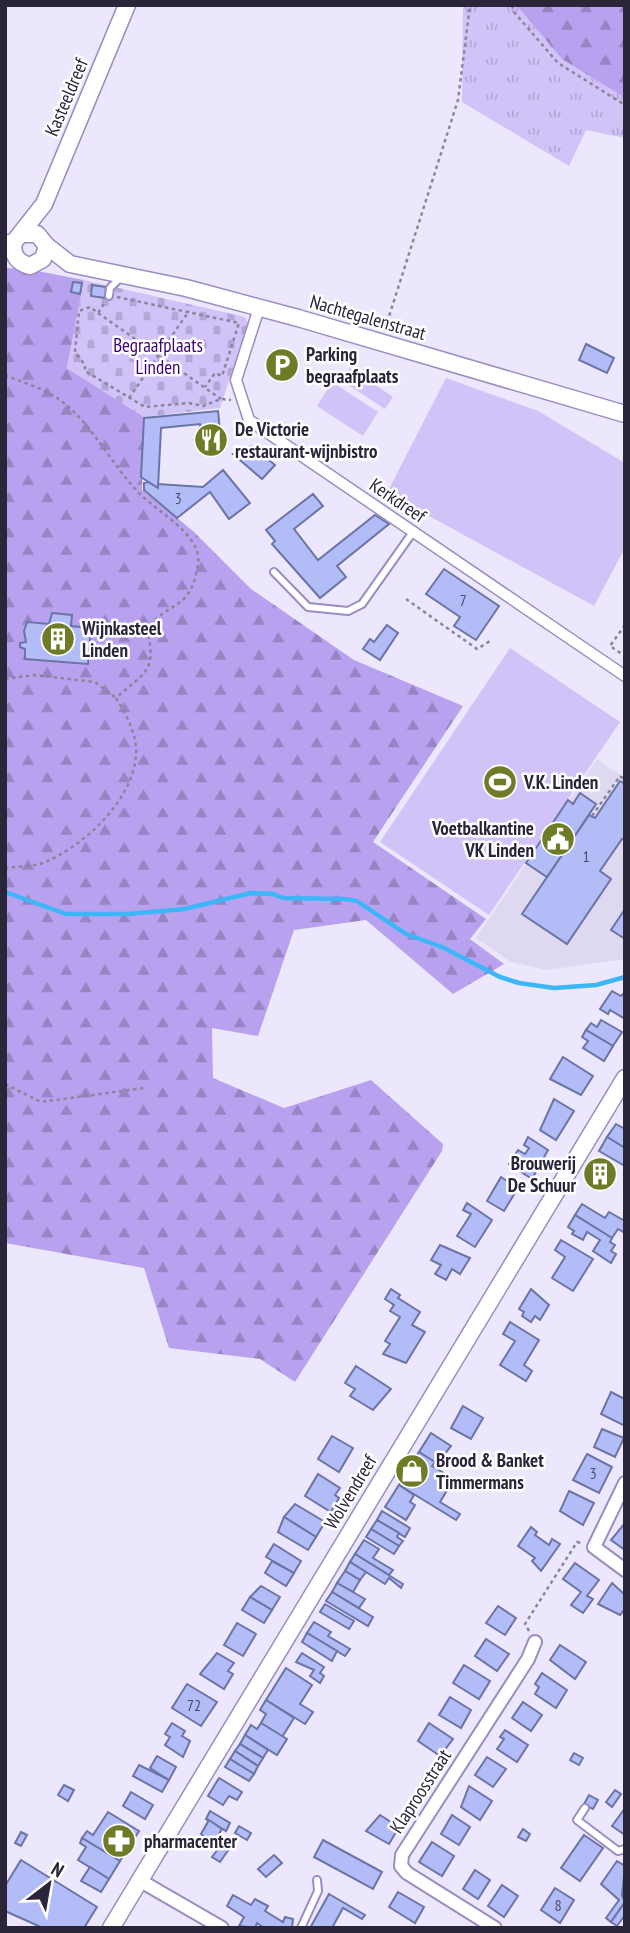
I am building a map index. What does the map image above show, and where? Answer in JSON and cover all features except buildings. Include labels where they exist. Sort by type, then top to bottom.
[{"type":"street","name":"Kasteeldreef","points":[[14,240],[44,204],[127,5]]},
{"type":"street","name":"Kasteeldreef","points":[[44,204],[44,249]]},
{"type":"street","name":"Nachtegalenstraat","points":[[44,249],[30,266],[11,262],[14,240],[31,232],[44,249],[59,270],[97,270],[259,307],[625,414]]},
{"type":"street","points":[[242,402],[236,380],[259,307]]},
{"type":"street","name":"Kerkdreef","points":[[242,402],[249,420],[625,676]]},
{"type":"street","name":"Wolvendreef","points":[[111,1928],[625,1078]]},
{"type":"street","points":[[625,1483],[594,1547],[625,1570]]},
{"type":"street","name":"Klaproosstraat","points":[[495,1928],[407,1873],[401,1866],[402,1855],[528,1659],[535,1642]]},
{"type":"street","points":[[139,1880],[222,1928]]},
{"type":"lane","points":[[109,296],[110,288],[124,275]]},
{"type":"lane","points":[[274,572],[307,607],[348,611],[362,604],[413,532]]},
{"type":"lane","points":[[585,1808],[577,1820],[618,1851],[625,1849]]},
{"type":"lane","points":[[301,1928],[318,1891],[317,1880]]},
{"type":"path","points":[[381,342],[458,100],[471,5]]},
{"type":"path","points":[[512,5],[514,12],[558,63],[625,105]]},
{"type":"path","points":[[99,313],[109,296],[239,323],[222,376],[215,373],[205,387]]},
{"type":"path","points":[[221,399],[203,406],[189,403],[145,407],[85,371],[85,365],[75,352],[79,311],[90,307],[221,399],[242,402]]},
{"type":"path","points":[[129,398],[189,311]]},
{"type":"path","points":[[5,375],[54,396],[82,419],[134,488],[196,544],[198,561],[188,597],[175,608],[156,617],[147,631],[153,653],[149,669],[116,698]]},
{"type":"path","points":[[406,599],[477,649],[490,641]]},
{"type":"path","points":[[625,625],[610,646],[625,656]]},
{"type":"path","points":[[5,868],[42,863],[80,840],[109,814],[121,796],[135,762],[131,723],[116,698],[95,682],[34,675],[7,677]]},
{"type":"path","points":[[592,816],[620,776],[625,780]]},
{"type":"path","points":[[5,1084],[41,1102],[144,1088]]},
{"type":"path","points":[[535,1642],[525,1624],[577,1542],[594,1547]]},
{"type":"shaded area","points":[[597,759],[625,778],[625,959],[547,970],[511,962],[476,938]]},
{"type":"green space","points":[[463,5],[516,5],[562,59],[625,98],[625,138],[586,130],[569,166],[462,102]]},
{"type":"green space","points":[[516,5],[625,5],[625,98],[562,59]]},
{"type":"green space","points":[[5,268],[27,269],[84,280],[67,368],[144,417],[142,490],[193,531],[251,589],[354,660],[463,706],[373,842],[486,919],[470,939],[504,964],[453,994],[366,920],[294,930],[258,1036],[212,1028],[213,1078],[284,1108],[371,1080],[443,1144],[442,1151],[295,1382],[260,1359],[169,1348],[144,1268],[5,1243]]},
{"type":"green space","name":"Begraafplaats Linden","points":[[84,280],[245,317],[248,323],[220,408],[144,417],[67,368]]},
{"type":"green space","points":[[350,368],[393,397],[385,409],[342,381]]},
{"type":"green space","points":[[446,378],[538,411],[625,463],[625,548],[594,606],[387,493]]},
{"type":"green space","points":[[332,382],[378,412],[363,436],[317,406]]},
{"type":"green space","name":"V.K. Linden","points":[[510,648],[620,722],[489,915],[380,842]]},
{"type":"waterway","points":[[5,892],[66,914],[128,914],[184,909],[251,893],[273,894],[283,898],[344,899],[357,901],[406,934],[442,947],[500,977],[519,983],[554,988],[596,985],[625,977]]},
{"type":"place","name":"Parking begraafplaats","points":[[282,365]]},
{"type":"place","name":"De Victorie restaurant-wijnbistro","points":[[211,440]]},
{"type":"place","name":"Wijnkasteel Linden","points":[[58,639]]},
{"type":"place","name":"V.K. Linden","points":[[500,782]]},
{"type":"place","name":"Voetbalkantine VK Linden","points":[[558,839]]},
{"type":"place","name":"Brouwerij De Schuur","points":[[600,1174]]},
{"type":"place","name":"Brood & Banket Timmermans","points":[[412,1471]]},
{"type":"place","name":"pharmacenter","points":[[119,1841]]}]
